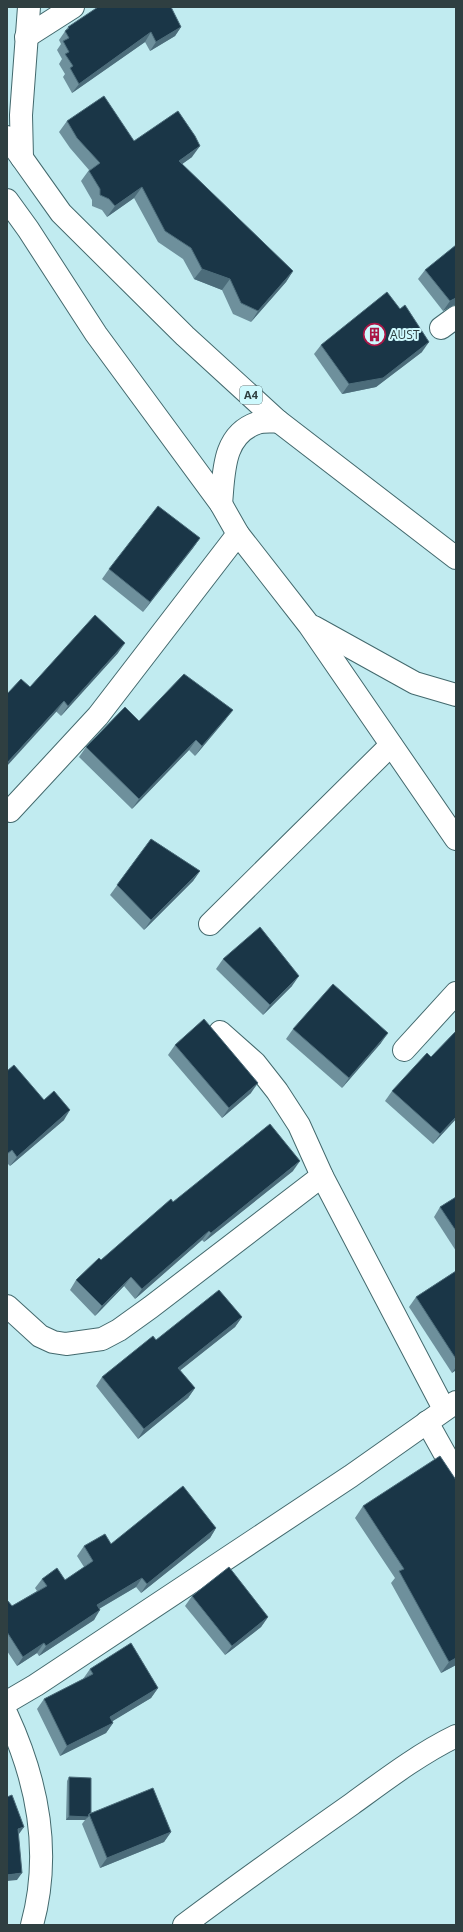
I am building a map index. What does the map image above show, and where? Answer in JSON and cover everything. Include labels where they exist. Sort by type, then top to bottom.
[{"type":"main road","points":[[22,158],[21,114],[29,7]]},
{"type":"main road","points":[[26,37],[73,7]]},
{"type":"main road","name":"A4","points":[[7,137],[61,213],[185,336],[278,421],[452,559]]},
{"type":"main road","points":[[7,200],[28,229],[96,334],[221,504],[238,534],[309,625],[456,839]]},
{"type":"main road","points":[[221,504],[226,458],[233,439],[244,429],[257,423],[278,421]]},
{"type":"main road","points":[[10,811],[98,716],[238,534]]},
{"type":"main road","points":[[309,625],[354,651],[415,683],[454,693]]},
{"type":"main road","points":[[210,924],[391,745]]},
{"type":"main road","points":[[404,1050],[456,993]]},
{"type":"main road","points":[[7,1702],[36,1685],[272,1529],[351,1476],[450,1406],[322,1176],[299,1125],[277,1091],[255,1064],[220,1032]]},
{"type":"main road","points":[[7,1306],[40,1336],[53,1342],[66,1344],[102,1339],[119,1330],[151,1307],[322,1176]]},
{"type":"main road","points":[[427,1422],[456,1474]]},
{"type":"main road","points":[[7,1715],[28,1766],[40,1823],[43,1852],[40,1884],[32,1925]]},
{"type":"main road","points":[[184,1925],[263,1866],[396,1772],[436,1745],[456,1736]]},
{"type":"building","points":[[98,7],[171,7],[181,27],[156,42],[151,32],[79,84],[70,68],[73,66],[65,54],[69,52],[63,41],[69,38],[65,31],[69,28],[68,27]]},
{"type":"building","points":[[104,96],[134,141],[178,111],[200,146],[179,161],[293,271],[258,311],[241,303],[230,279],[202,269],[191,248],[165,231],[142,187],[115,206],[109,199],[100,195],[100,189],[89,171],[100,163],[77,138],[67,121]]},
{"type":"building","points":[[456,245],[456,298],[450,301],[425,270]]},
{"type":"building","name":"AUST","points":[[387,292],[400,309],[405,305],[429,342],[383,378],[349,384],[321,345]]},
{"type":"building","points":[[158,506],[200,538],[150,602],[109,569]]},
{"type":"building","points":[[95,615],[125,643],[68,706],[64,701],[7,763],[7,694],[21,679],[30,687]]},
{"type":"building","points":[[184,674],[233,710],[202,746],[196,740],[139,799],[86,747],[125,707],[139,721]]},
{"type":"building","points":[[151,839],[200,871],[151,920],[117,885]]},
{"type":"building","points":[[260,927],[299,976],[270,1005],[223,959]]},
{"type":"building","points":[[333,984],[388,1033],[349,1078],[293,1029]]},
{"type":"building","points":[[204,1019],[258,1083],[229,1108],[175,1045]]},
{"type":"building","points":[[456,1031],[456,1117],[440,1134],[392,1091],[427,1053],[431,1057]]},
{"type":"building","points":[[14,1065],[44,1100],[54,1091],[70,1110],[17,1157],[12,1150],[7,1154],[7,1071]]},
{"type":"building","points":[[270,1124],[300,1161],[211,1233],[209,1231],[142,1289],[131,1277],[102,1306],[76,1280],[99,1258],[101,1260],[171,1199],[173,1202]]},
{"type":"building","points":[[456,1197],[456,1231],[440,1207]]},
{"type":"building","points":[[456,1271],[456,1359],[416,1297]]},
{"type":"building","points":[[219,1290],[242,1317],[178,1368],[195,1388],[144,1429],[102,1377],[153,1336],[156,1340]]},
{"type":"building","points":[[440,1456],[456,1480],[456,1658],[449,1662],[399,1571],[404,1569],[363,1506]]},
{"type":"building","points":[[183,1486],[216,1528],[147,1584],[142,1578],[97,1605],[100,1610],[46,1646],[44,1643],[23,1657],[7,1632],[7,1602],[8,1601],[12,1606],[47,1586],[42,1579],[57,1568],[65,1580],[93,1561],[84,1546],[105,1534],[111,1544]]},
{"type":"building","points":[[229,1567],[268,1617],[232,1646],[192,1596]]},
{"type":"building","points":[[131,1643],[158,1688],[110,1717],[113,1723],[67,1746],[44,1699],[93,1674],[90,1669]]},
{"type":"building","points":[[69,1777],[91,1778],[91,1813],[88,1817],[69,1816]]},
{"type":"building","points":[[153,1788],[171,1832],[107,1858],[89,1814]]},
{"type":"building","points":[[12,1795],[24,1827],[18,1829],[22,1873],[7,1875],[7,1797]]},
{"type":"place","name":"AUST","points":[[375,335]]}]
